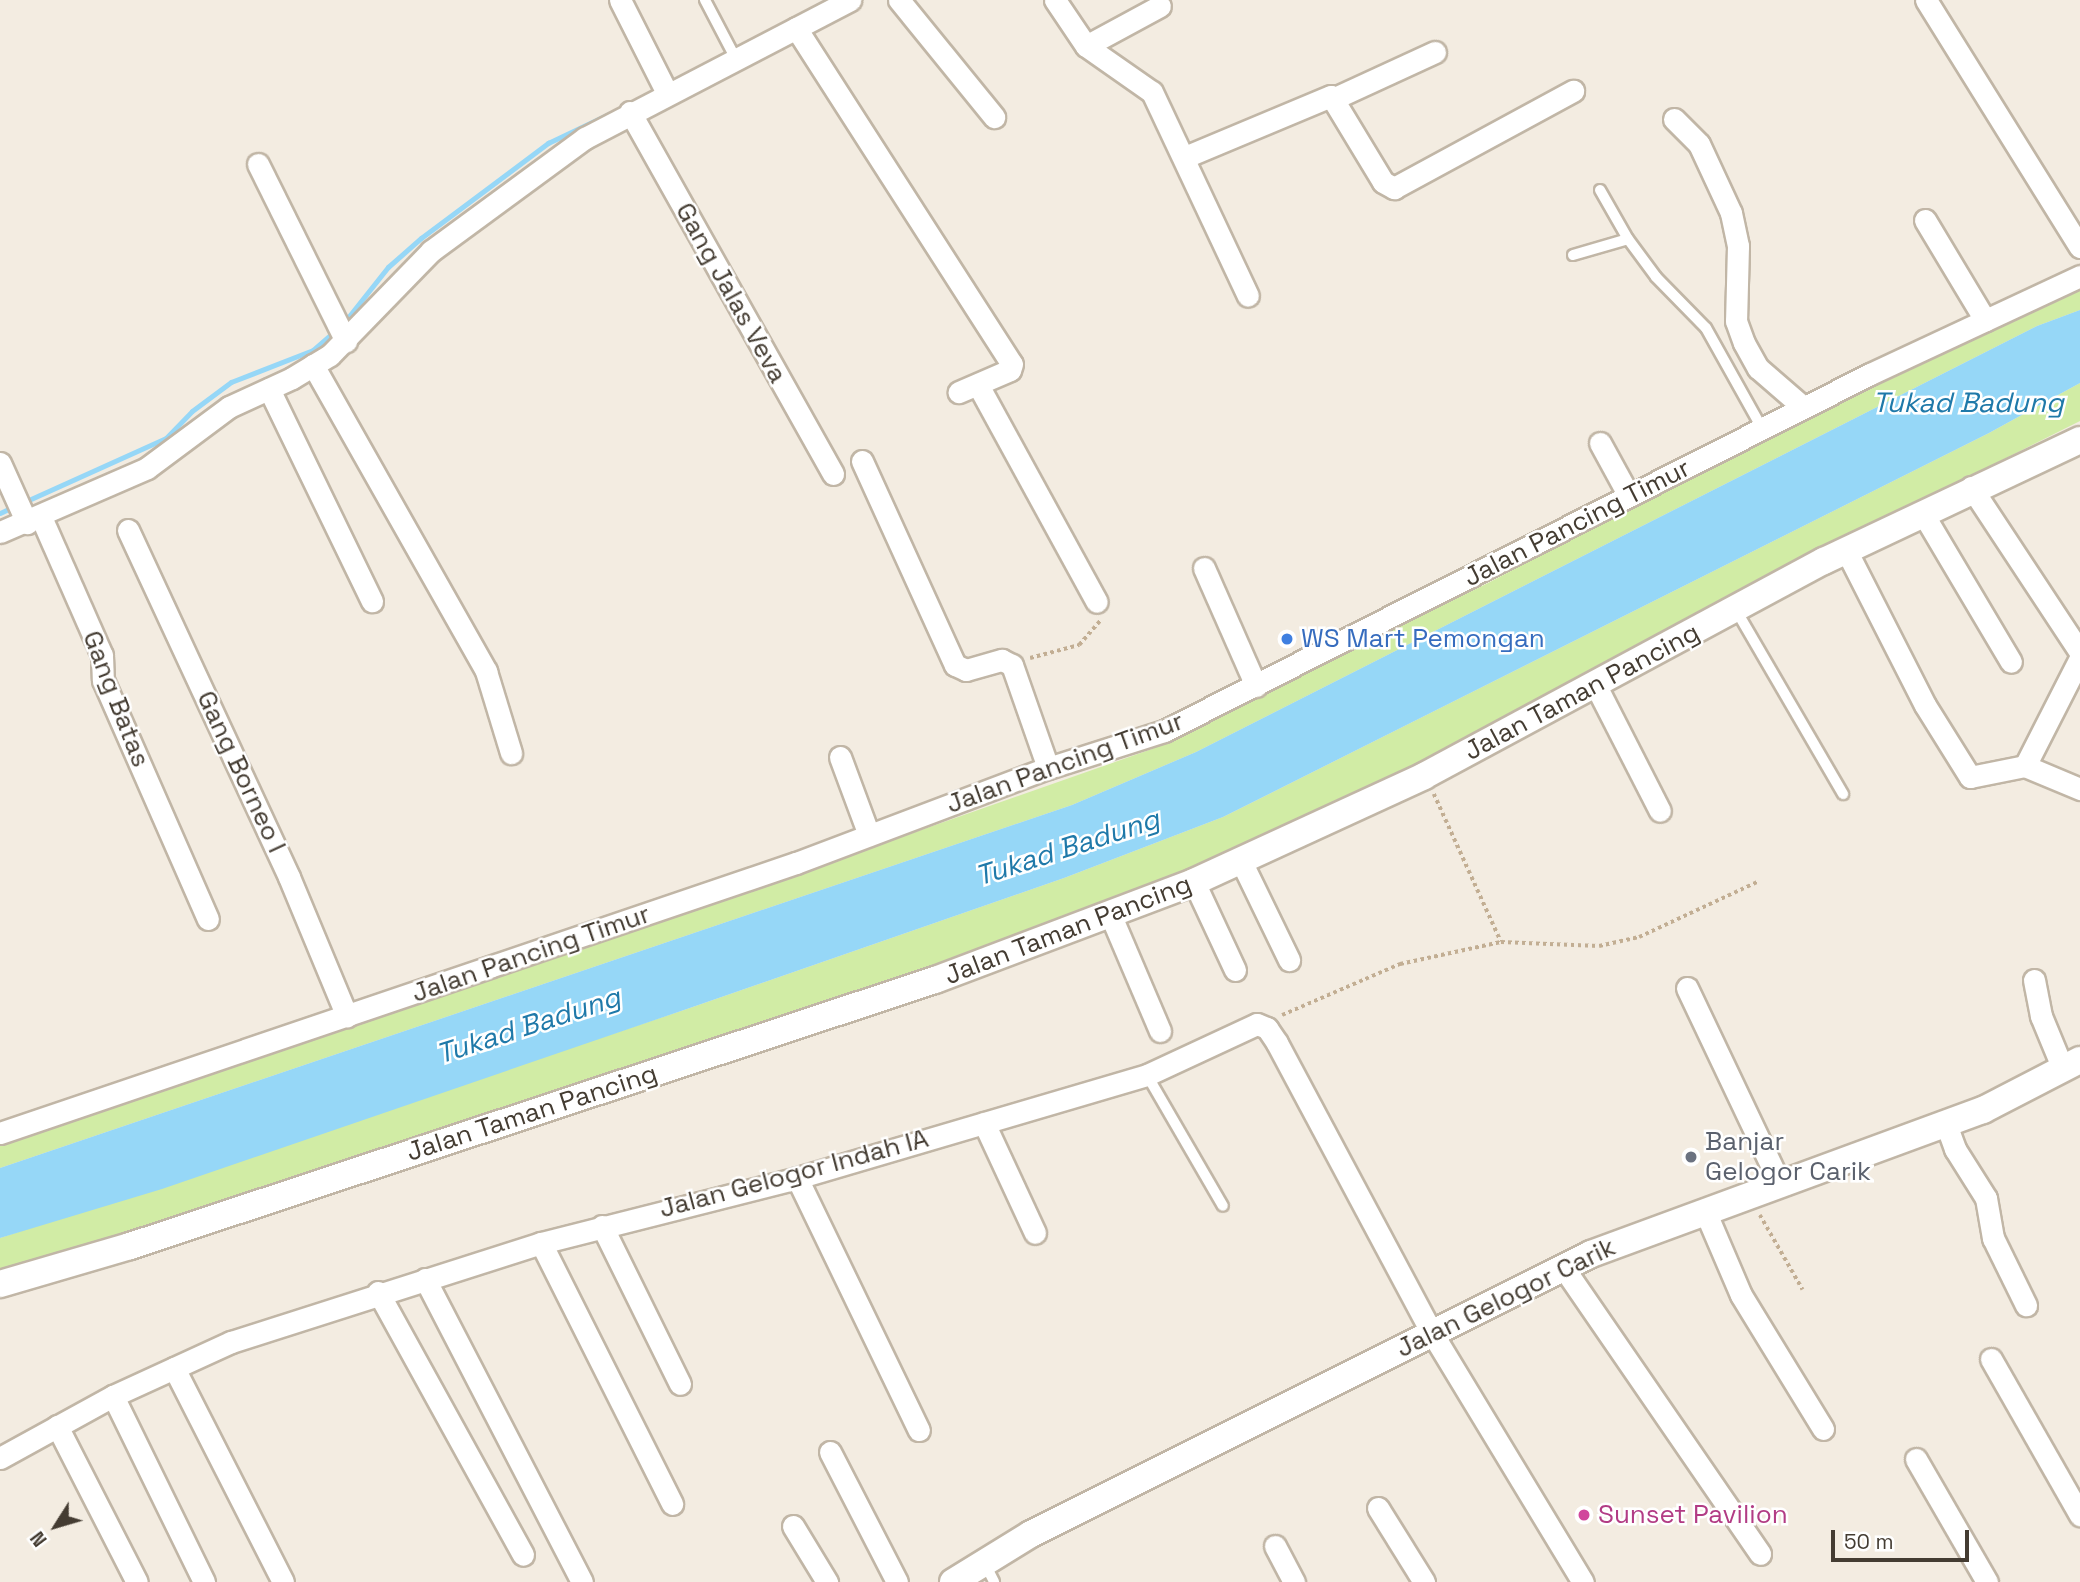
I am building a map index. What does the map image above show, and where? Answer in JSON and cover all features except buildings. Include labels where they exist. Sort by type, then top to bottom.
[{"type":"street","points":[[620,0],[664,89]]},
{"type":"street","points":[[0,532],[28,514],[147,468],[229,407],[313,365],[399,279],[432,251],[585,138],[664,89],[850,0]]},
{"type":"street","points":[[899,0],[994,117]]},
{"type":"street","points":[[1055,0],[1086,46],[1146,85],[1185,157],[1248,296]]},
{"type":"street","points":[[1926,0],[2080,247]]},
{"type":"street","points":[[1086,46],[1160,6]]},
{"type":"street","points":[[796,28],[1012,364],[1010,370],[969,388],[1097,602]]},
{"type":"street","points":[[1185,157],[1327,96],[1335,98],[1435,52]]},
{"type":"street","points":[[1335,98],[1383,182],[1394,188],[1573,91]]},
{"type":"street","name":"Gang Jalas Veva","points":[[630,112],[833,474]]},
{"type":"street","points":[[1674,119],[1699,144],[1731,213],[1738,246],[1735,321],[1744,343],[1765,375],[1803,407]]},
{"type":"street","points":[[258,164],[343,334]]},
{"type":"street","points":[[1924,220],[1985,320]]},
{"type":"street","name":"Jalan Pancing Timur","points":[[0,1133],[869,835],[1048,768],[1164,731],[1803,407],[2080,276]]},
{"type":"street","points":[[313,365],[486,671],[511,753]]},
{"type":"street","points":[[269,389],[372,601]]},
{"type":"street","name":"Jalan Taman Pancing","points":[[0,1284],[130,1246],[935,980],[1194,883],[1242,863],[1424,776],[1846,550],[1971,487],[2080,440]]},
{"type":"street","points":[[1600,443],[1629,496]]},
{"type":"street","points":[[862,461],[955,666],[966,670],[1002,660],[1012,665],[1048,768]]},
{"type":"street","name":"Gang Batas","points":[[0,463],[102,655],[103,680],[208,919]]},
{"type":"street","points":[[1971,487],[2080,652]]},
{"type":"street","points":[[1922,512],[2011,662]]},
{"type":"street","name":"Gang Borneo I","points":[[128,530],[289,877],[347,1016]]},
{"type":"street","points":[[1846,550],[1925,705],[1969,777],[2025,766],[2080,789]]},
{"type":"street","points":[[1204,568],[1256,686]]},
{"type":"street","points":[[2025,766],[2080,658]]},
{"type":"street","points":[[1596,686],[1660,811]]},
{"type":"street","points":[[840,757],[869,835]]},
{"type":"street","points":[[1242,863],[1289,960]]},
{"type":"street","points":[[1194,883],[1235,970]]},
{"type":"street","points":[[1111,916],[1160,1031]]},
{"type":"street","points":[[2034,980],[2041,1016],[2071,1064]]},
{"type":"street","points":[[1687,988],[1780,1184]]},
{"type":"street","points":[[1261,1024],[1295,1074],[1432,1333],[1584,1582]]},
{"type":"street","name":"Jalan Gelogor Indah IA","points":[[0,1458],[113,1396],[231,1342],[383,1291],[541,1243],[797,1178],[1147,1075],[1261,1024]]},
{"type":"street","name":"Jalan Gelogor Carik","points":[[953,1582],[989,1572],[1432,1333],[1563,1267],[1705,1211],[1946,1124],[2071,1064]]},
{"type":"street","points":[[984,1123],[1035,1233]]},
{"type":"street","points":[[1946,1124],[1955,1149],[1986,1198],[1993,1238],[2026,1305]]},
{"type":"street","points":[[797,1178],[919,1430]]},
{"type":"street","points":[[1705,1211],[1741,1295],[1823,1429]]},
{"type":"street","points":[[602,1226],[680,1384]]},
{"type":"street","points":[[541,1243],[671,1504]]},
{"type":"street","points":[[1563,1267],[1760,1554]]},
{"type":"street","points":[[425,1279],[582,1582]]},
{"type":"street","points":[[383,1291],[518,1525]]},
{"type":"street","points":[[383,1291],[523,1555]]},
{"type":"street","points":[[1991,1359],[2080,1515]]},
{"type":"street","points":[[174,1368],[283,1582]]},
{"type":"street","points":[[113,1396],[204,1582]]},
{"type":"street","points":[[57,1426],[137,1582]]},
{"type":"street","points":[[830,1452],[897,1582]]},
{"type":"street","points":[[1916,1459],[1987,1582]]},
{"type":"street","points":[[1378,1508],[1424,1582]]},
{"type":"street","points":[[793,1526],[827,1582]]},
{"type":"street","points":[[1275,1546],[1294,1582]]},
{"type":"lane","points":[[705,0],[734,55]]},
{"type":"lane","points":[[1600,190],[1650,271],[1706,328],[1762,428]]},
{"type":"lane","points":[[1573,255],[1628,239]]},
{"type":"lane","points":[[1735,610],[1843,794]]},
{"type":"lane","points":[[1147,1075],[1223,1206]]},
{"type":"path","points":[[1012,665],[1079,645],[1099,623],[1097,602]]},
{"type":"path","points":[[1424,776],[1501,942]]},
{"type":"path","points":[[1261,1024],[1400,964],[1501,942],[1598,946],[1639,936],[1759,881]]},
{"type":"path","points":[[1748,1195],[1803,1290]]},
{"type":"green space","points":[[2080,283],[2080,310],[2037,326],[1196,752],[1072,805],[0,1168],[0,1140],[545,962],[1152,749],[1488,583],[1905,364]]},
{"type":"green space","points":[[2080,383],[2080,421],[1845,539],[1349,800],[1192,875],[855,996],[675,1050],[318,1174],[0,1276],[0,1238],[684,1010],[1064,878],[1223,817],[1989,433]]},
{"type":"water","name":"Tukad Badung","points":[[2080,310],[2080,383],[1989,433],[1223,817],[1064,878],[684,1010],[162,1189],[0,1238],[0,1168],[1072,805],[1196,752],[2037,326]]},
{"type":"waterway","points":[[342,325],[388,267],[421,238],[548,143],[609,114]]},
{"type":"waterway","points":[[22,503],[166,438],[192,411],[231,382],[313,350],[335,331]]},
{"type":"waterway","points":[[0,513],[13,507]]},
{"type":"place","name":"WS Mart Pemongan","points":[[1287,639]]},
{"type":"place","name":"Banjar Gelogor Carik","points":[[1691,1157]]},
{"type":"place","name":"Sunset Pavilion","points":[[1584,1515]]}]
